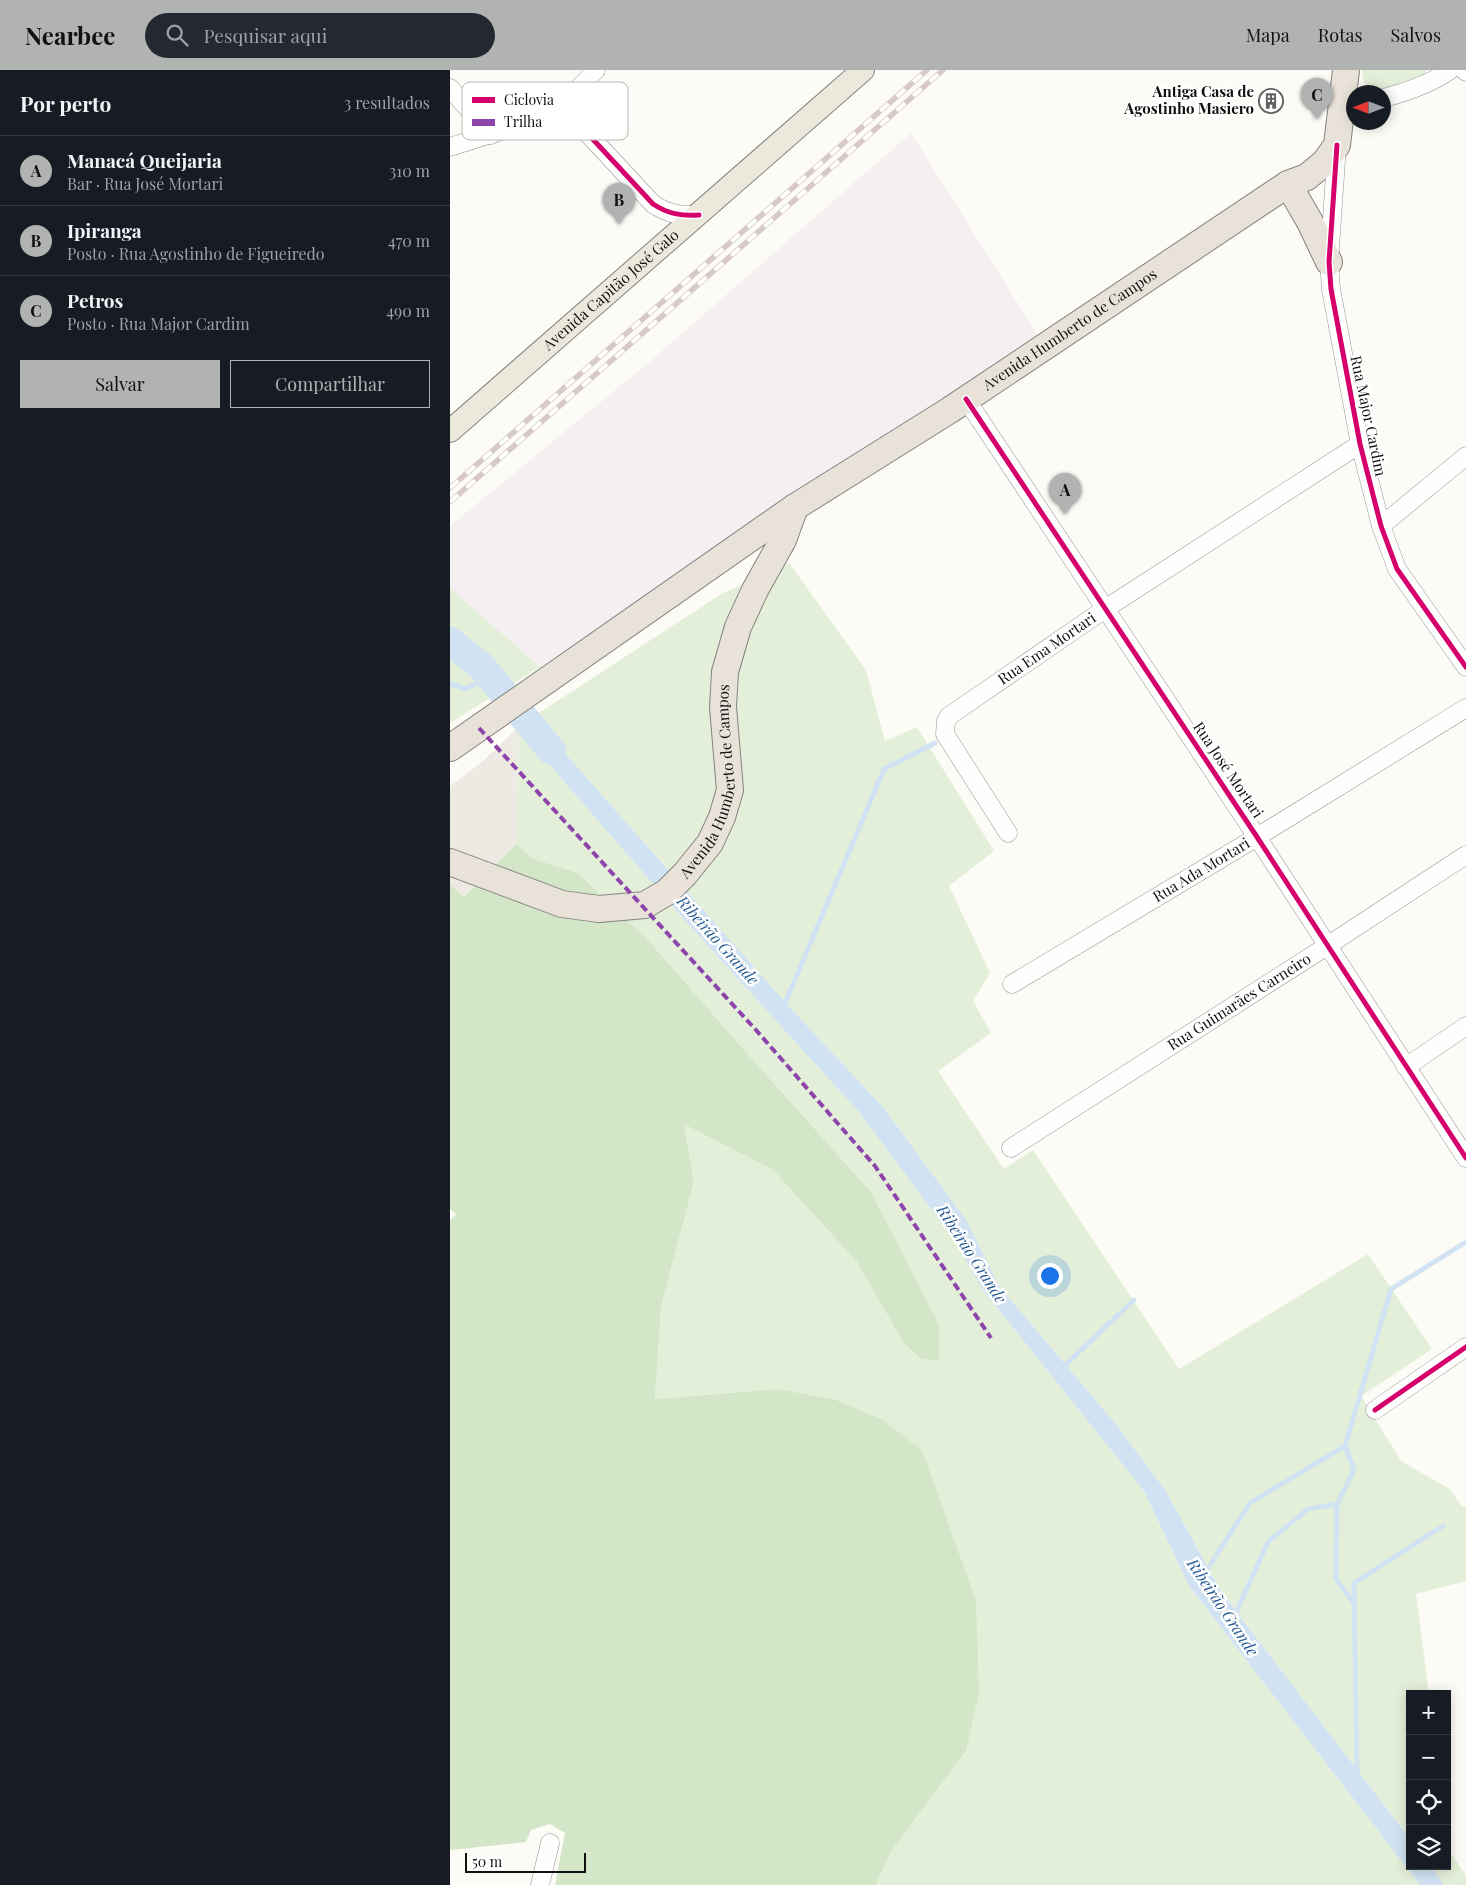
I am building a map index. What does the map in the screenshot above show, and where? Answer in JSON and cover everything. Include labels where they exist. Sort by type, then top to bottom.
[{"type":"highway","name":"Rua Major Cardim","points":[[1346,70],[1347,85]]},
{"type":"highway","name":"Rua Major Cardim","points":[[1337,145],[1346,111]]},
{"type":"highway","name":"Avenida Humberto de Campos","points":[[450,748],[795,507],[966,399],[1288,184],[1307,177],[1325,162],[1337,145]]},
{"type":"highway","points":[[1288,184],[1310,222],[1329,262]]},
{"type":"highway","name":"Avenida Humberto de Campos","points":[[450,862],[515,888],[562,904],[598,909],[645,905],[667,892],[685,874],[710,843],[722,817],[730,790],[723,707],[725,672],[738,626],[755,590],[783,540],[795,507]]},
{"type":"main road","name":"Avenida Capitão José Galo","points":[[450,431],[863,70]]},
{"type":"street","points":[[585,82],[596,70]]},
{"type":"street","points":[[1391,96],[1442,76],[1450,70]]},
{"type":"street","points":[[450,88],[462,102]]},
{"type":"street","points":[[450,147],[474,140]]},
{"type":"street","points":[[594,140],[653,204],[664,212],[676,215],[699,215]]},
{"type":"street","name":"Rua Major Cardim","points":[[1337,145],[1329,262],[1335,318],[1360,444],[1381,526],[1391,555],[1405,582],[1466,667]]},
{"type":"street","name":"Rua José Mortari","points":[[966,399],[1257,836],[1466,1158]]},
{"type":"street","name":"Rua Ema Mortari","points":[[1008,832],[945,734],[946,722],[949,716],[1105,609],[1360,444]]},
{"type":"street","points":[[1381,526],[1466,456]]},
{"type":"street","name":"Rua Ada Mortari","points":[[1012,984],[1466,708]]},
{"type":"street","name":"Rua Guimarães Carneiro","points":[[1011,1148],[1327,946],[1466,854]]},
{"type":"street","points":[[1406,1066],[1466,1026]]},
{"type":"street","points":[[1375,1410],[1466,1347]]},
{"type":"street","points":[[540,1885],[550,1843]]},
{"type":"shaded area","points":[[911,133],[1037,334],[540,667],[450,588],[450,526],[647,364]]},
{"type":"shaded area","points":[[519,726],[516,844],[464,897],[450,884],[450,786],[481,763]]},
{"type":"green space","points":[[1362,70],[1427,70],[1420,80],[1391,88],[1391,85],[1367,85],[1362,75]]},
{"type":"green space","points":[[789,563],[866,670],[885,741],[917,727],[994,851],[949,886],[990,973],[973,1001],[991,1033],[938,1071],[1004,1169],[1033,1150],[1179,1369],[1368,1254],[1432,1349],[1361,1396],[1401,1461],[1451,1490],[1462,1507],[1466,1506],[1466,1581],[1416,1594],[1428,1690],[1406,1690],[1406,1834],[1220,1590],[1166,1491],[1115,1423],[999,1286],[967,1221],[883,1107],[784,1001],[533,717],[721,594]]},
{"type":"green space","points":[[450,588],[540,667],[450,723]]},
{"type":"green space","points":[[519,726],[566,784],[688,924],[858,1111],[953,1238],[982,1289],[1144,1491],[1189,1586],[1406,1867],[1406,1870],[1408,1870],[1420,1885],[876,1885],[890,1853],[966,1751],[778,1389],[655,1399],[661,1306],[694,1182],[684,1123],[773,1170],[857,1262],[903,1342],[939,1324],[871,1192],[649,941],[578,873],[534,859],[516,844]]},
{"type":"green space","points":[[516,844],[534,859],[578,873],[649,941],[871,1192],[939,1324],[939,1361],[920,1358],[903,1342],[857,1262],[773,1170],[684,1124],[694,1182],[661,1306],[655,1399],[778,1389],[836,1400],[881,1419],[922,1450],[976,1601],[979,1693],[966,1751],[890,1853],[876,1885],[555,1885],[565,1833],[550,1824],[531,1830],[526,1842],[450,1850],[450,1221],[456,1214],[450,1209],[450,884],[464,897]]},
{"type":"green space","points":[[1451,1854],[1466,1875],[1466,1885],[1444,1885],[1434,1870],[1451,1870]]},
{"type":"water","points":[[533,717],[784,1001],[883,1107],[967,1221],[999,1286],[1115,1423],[1166,1491],[1220,1590],[1406,1834],[1406,1867],[1189,1586],[1144,1491],[982,1289],[953,1238],[858,1111],[688,924],[566,784],[519,726]]},
{"type":"water","points":[[1408,1870],[1434,1870],[1444,1885],[1420,1885]]},
{"type":"waterway","name":"Ribeirão Grande","points":[[450,641],[481,666],[552,751]]},
{"type":"waterway","points":[[450,684],[466,689],[480,683],[496,684]]},
{"type":"waterway","points":[[783,1008],[884,769],[935,743]]},
{"type":"waterway","points":[[1354,1603],[1336,1579],[1337,1504],[1354,1470],[1345,1446],[1391,1289],[1466,1242]]},
{"type":"waterway","points":[[1062,1368],[1134,1300]]},
{"type":"waterway","points":[[1205,1573],[1250,1503],[1345,1446]]},
{"type":"waterway","points":[[1234,1617],[1268,1542],[1308,1509],[1337,1504]]},
{"type":"waterway","points":[[1357,1777],[1354,1583],[1443,1526]]},
{"type":"railway","points":[[450,488],[927,70]]},
{"type":"railway","points":[[450,502],[943,70]]},
{"type":"marked path","points":[[479,728],[756,1030],[875,1166],[991,1338]]},
{"type":"cycle path","points":[[594,140],[653,204],[675,214],[699,215]]},
{"type":"cycle path","points":[[1337,145],[1329,262],[1331,289],[1360,444],[1381,526],[1397,569],[1466,667]]},
{"type":"cycle path","points":[[966,399],[1257,837],[1466,1158]]},
{"type":"cycle path","points":[[1375,1410],[1466,1347]]},
{"type":"place","name":"Antiga Casa de Agostinho Masiero","points":[[1271,101]]},
{"type":"place","name":"Petros","points":[[1317,119]]},
{"type":"place","name":"Ipiranga","points":[[619,224]]},
{"type":"place","name":"Manacá Queijaria","points":[[1065,514]]}]
